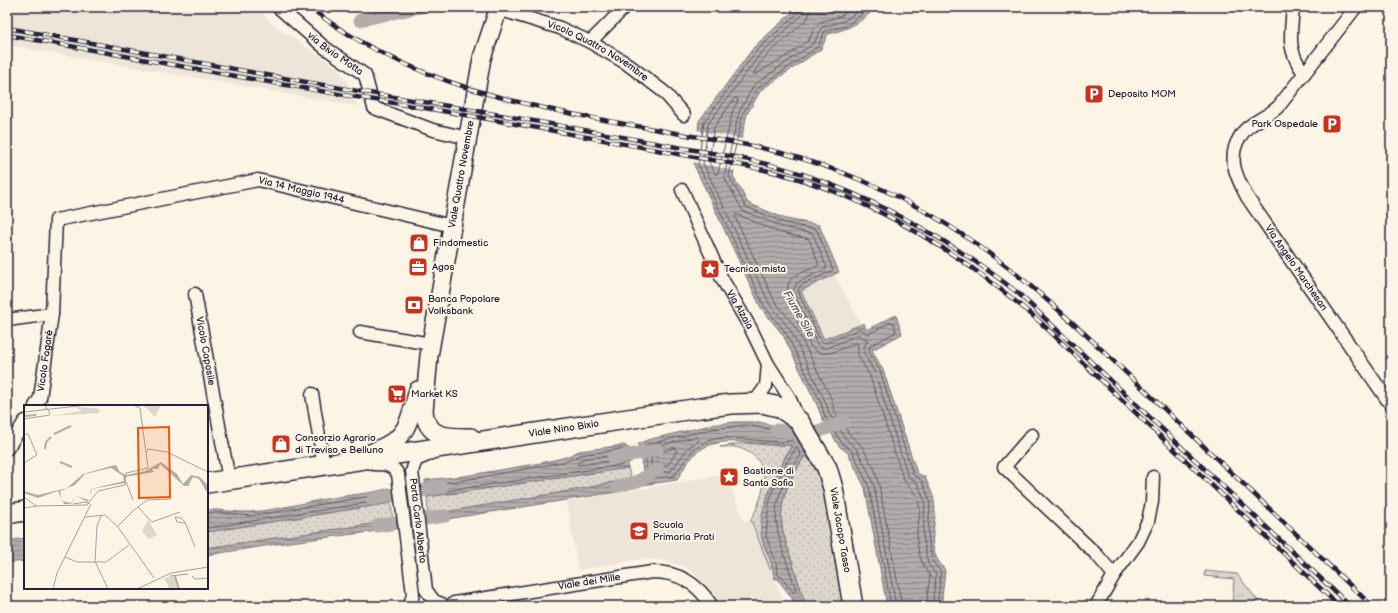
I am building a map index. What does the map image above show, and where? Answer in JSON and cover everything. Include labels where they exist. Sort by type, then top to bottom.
[{"type":"main road","name":"Viale Quattro Novembre","points":[[499,8],[482,58],[430,350],[424,411],[425,420],[432,430],[444,437],[505,437]]},
{"type":"main road","name":"Viale Quattro Novembre","points":[[335,464],[392,443],[400,438],[410,419],[430,350]]},
{"type":"main road","name":"Viale Nino Bixio","points":[[208,483],[731,404],[754,403],[778,408],[799,421]]},
{"type":"main road","name":"Viale Jacopo Tasso","points":[[799,421],[827,468],[832,488],[853,606]]},
{"type":"main road","points":[[7,514],[24,512]]},
{"type":"street","name":"via Bivio Motta","points":[[278,7],[324,47],[365,75],[374,108],[434,130],[468,138]]},
{"type":"street","points":[[590,42],[625,7]]},
{"type":"street","points":[[1293,7],[1291,50],[1296,63],[1304,73],[1356,7]]},
{"type":"street","name":"Vicolo Quattro Novembre","points":[[499,8],[560,28],[590,42],[626,63],[664,92],[684,115]]},
{"type":"street","name":"Via Angelo Marchesan","points":[[1304,73],[1274,111],[1250,125],[1240,136],[1232,158],[1235,170],[1247,198],[1391,405]]},
{"type":"street","name":"Via 14 Maggio 1944","points":[[56,220],[258,180],[452,226]]},
{"type":"street","name":"Via Alzaia","points":[[682,190],[720,277],[751,329],[768,364],[789,397],[799,421]]},
{"type":"street","name":"Vicolo Fagarè","points":[[36,405],[40,398],[52,314],[56,220]]},
{"type":"street","name":"Vicolo Caposile","points":[[195,294],[229,480]]},
{"type":"street","name":"Vicolo Fagarè","points":[[7,320],[52,314]]},
{"type":"street","points":[[360,332],[430,350]]},
{"type":"street","points":[[754,403],[766,386],[768,364]]},
{"type":"street","points":[[312,394],[335,464]]},
{"type":"street","points":[[7,449],[24,423]]},
{"type":"street","points":[[1032,435],[1004,467],[1097,555],[1114,575]]},
{"type":"street","name":"Porta Carlo Alberto","points":[[443,605],[434,601],[426,590],[412,471],[416,460],[423,456],[467,443]]},
{"type":"street","name":"Porta Carlo Alberto","points":[[335,464],[389,465],[395,468],[398,474],[413,594],[410,606]]},
{"type":"street","points":[[1096,606],[1114,575],[1138,542],[1148,521],[1152,502],[1153,477]]},
{"type":"street","name":"Viale dei Mille","points":[[443,605],[652,572],[662,572],[672,573],[695,585],[703,592],[712,606]]},
{"type":"shaded area","points":[[7,7],[256,7],[275,26],[336,67],[345,77],[357,106],[7,45]]},
{"type":"shaded area","points":[[834,273],[860,323],[824,339],[801,289]]},
{"type":"shaded area","name":"Scuola Primaria Prati","points":[[726,474],[744,522],[751,520],[785,606],[718,606],[706,587],[694,573],[683,566],[663,560],[642,559],[578,570],[567,502]]},
{"type":"green space","points":[[743,443],[781,446],[792,445],[775,477],[770,490],[761,526],[762,537],[772,563],[772,567],[770,569],[751,520],[763,489],[764,479],[762,469],[758,461],[751,454],[737,447],[720,447]]},
{"type":"green space","points":[[805,456],[815,465],[821,479],[845,606],[806,606],[784,536],[782,514],[785,494],[793,475]]},
{"type":"green space","points":[[628,468],[631,478],[587,488],[428,515],[427,497]]},
{"type":"green space","points":[[391,503],[393,521],[208,548],[208,532]]},
{"type":"green space","points":[[1205,571],[1237,574],[1262,606],[1232,606],[1234,579],[1204,576]]},
{"type":"water","name":"Fiume Sile","points":[[798,7],[876,7],[854,25],[828,34],[821,49],[761,90],[747,114],[733,176],[748,203],[786,219],[819,225],[839,272],[801,291],[824,339],[864,323],[866,330],[896,315],[902,334],[872,350],[883,370],[917,473],[925,477],[932,492],[935,511],[933,536],[934,552],[938,561],[945,570],[942,598],[944,606],[887,606],[865,488],[848,453],[839,446],[822,418],[783,335],[761,308],[694,165],[699,121],[754,47]]},
{"type":"water","points":[[734,422],[759,422],[788,429],[791,428],[805,451],[805,456],[793,475],[785,494],[782,524],[784,536],[806,606],[790,606],[794,602],[778,579],[775,579],[771,562],[762,538],[761,527],[765,503],[781,465],[792,445],[740,442],[715,444],[704,448],[694,455],[677,480],[642,485],[643,471],[638,444],[647,440],[711,425]]},
{"type":"water","points":[[624,445],[630,449],[632,461],[627,464],[628,468],[427,497],[425,480],[464,476],[541,463],[566,457],[579,451]]},
{"type":"water","points":[[635,478],[635,485],[627,486],[623,491],[428,522],[428,515],[587,488]]},
{"type":"water","points":[[390,488],[391,503],[208,532],[208,510],[245,512],[260,511],[376,492]]},
{"type":"water","points":[[393,521],[394,529],[290,542],[208,555],[208,548]]},
{"type":"water","points":[[24,538],[24,561],[7,563],[7,541]]},
{"type":"pier","points":[[696,130],[743,139],[736,171],[692,162]]},
{"type":"waterway","points":[[360,20],[421,7]]},
{"type":"waterway","points":[[776,430],[812,434],[844,422]]},
{"type":"waterway","points":[[613,458],[657,450]]},
{"type":"waterway","points":[[618,486],[638,481],[658,469]]},
{"type":"waterway","points":[[373,499],[442,487]]},
{"type":"waterway","points":[[377,526],[445,516]]},
{"type":"railway","points":[[309,7],[352,36],[396,60],[442,79],[489,94],[586,117],[775,151],[838,171],[868,183],[910,203],[950,226],[1023,279],[1124,370],[1372,606]]},
{"type":"railway","points":[[7,28],[733,157],[787,169],[862,198],[890,211],[943,240],[1018,293],[1350,606]]},
{"type":"railway","points":[[7,35],[297,87],[427,108],[766,170],[802,180],[835,192],[898,221],[928,238],[985,277],[1039,321],[1339,606]]},
{"type":"place","name":"Deposito MOM","points":[[1094,94]]},
{"type":"place","name":"Park Ospedale","points":[[1332,124]]},
{"type":"place","name":"Findomestic","points":[[419,243]]},
{"type":"place","name":"Agos","points":[[418,267]]},
{"type":"place","name":"Tecnica mista","points":[[710,269]]},
{"type":"place","name":"Banca Popolare Volksbank","points":[[414,305]]},
{"type":"place","name":"Market KS","points":[[397,394]]},
{"type":"place","name":"Consorzio Agrario di Treviso e Belluno","points":[[281,444]]},
{"type":"place","name":"Bastione di Santa Sofia","points":[[729,477]]},
{"type":"place","name":"Scuola Primaria Prati","points":[[639,531]]}]
